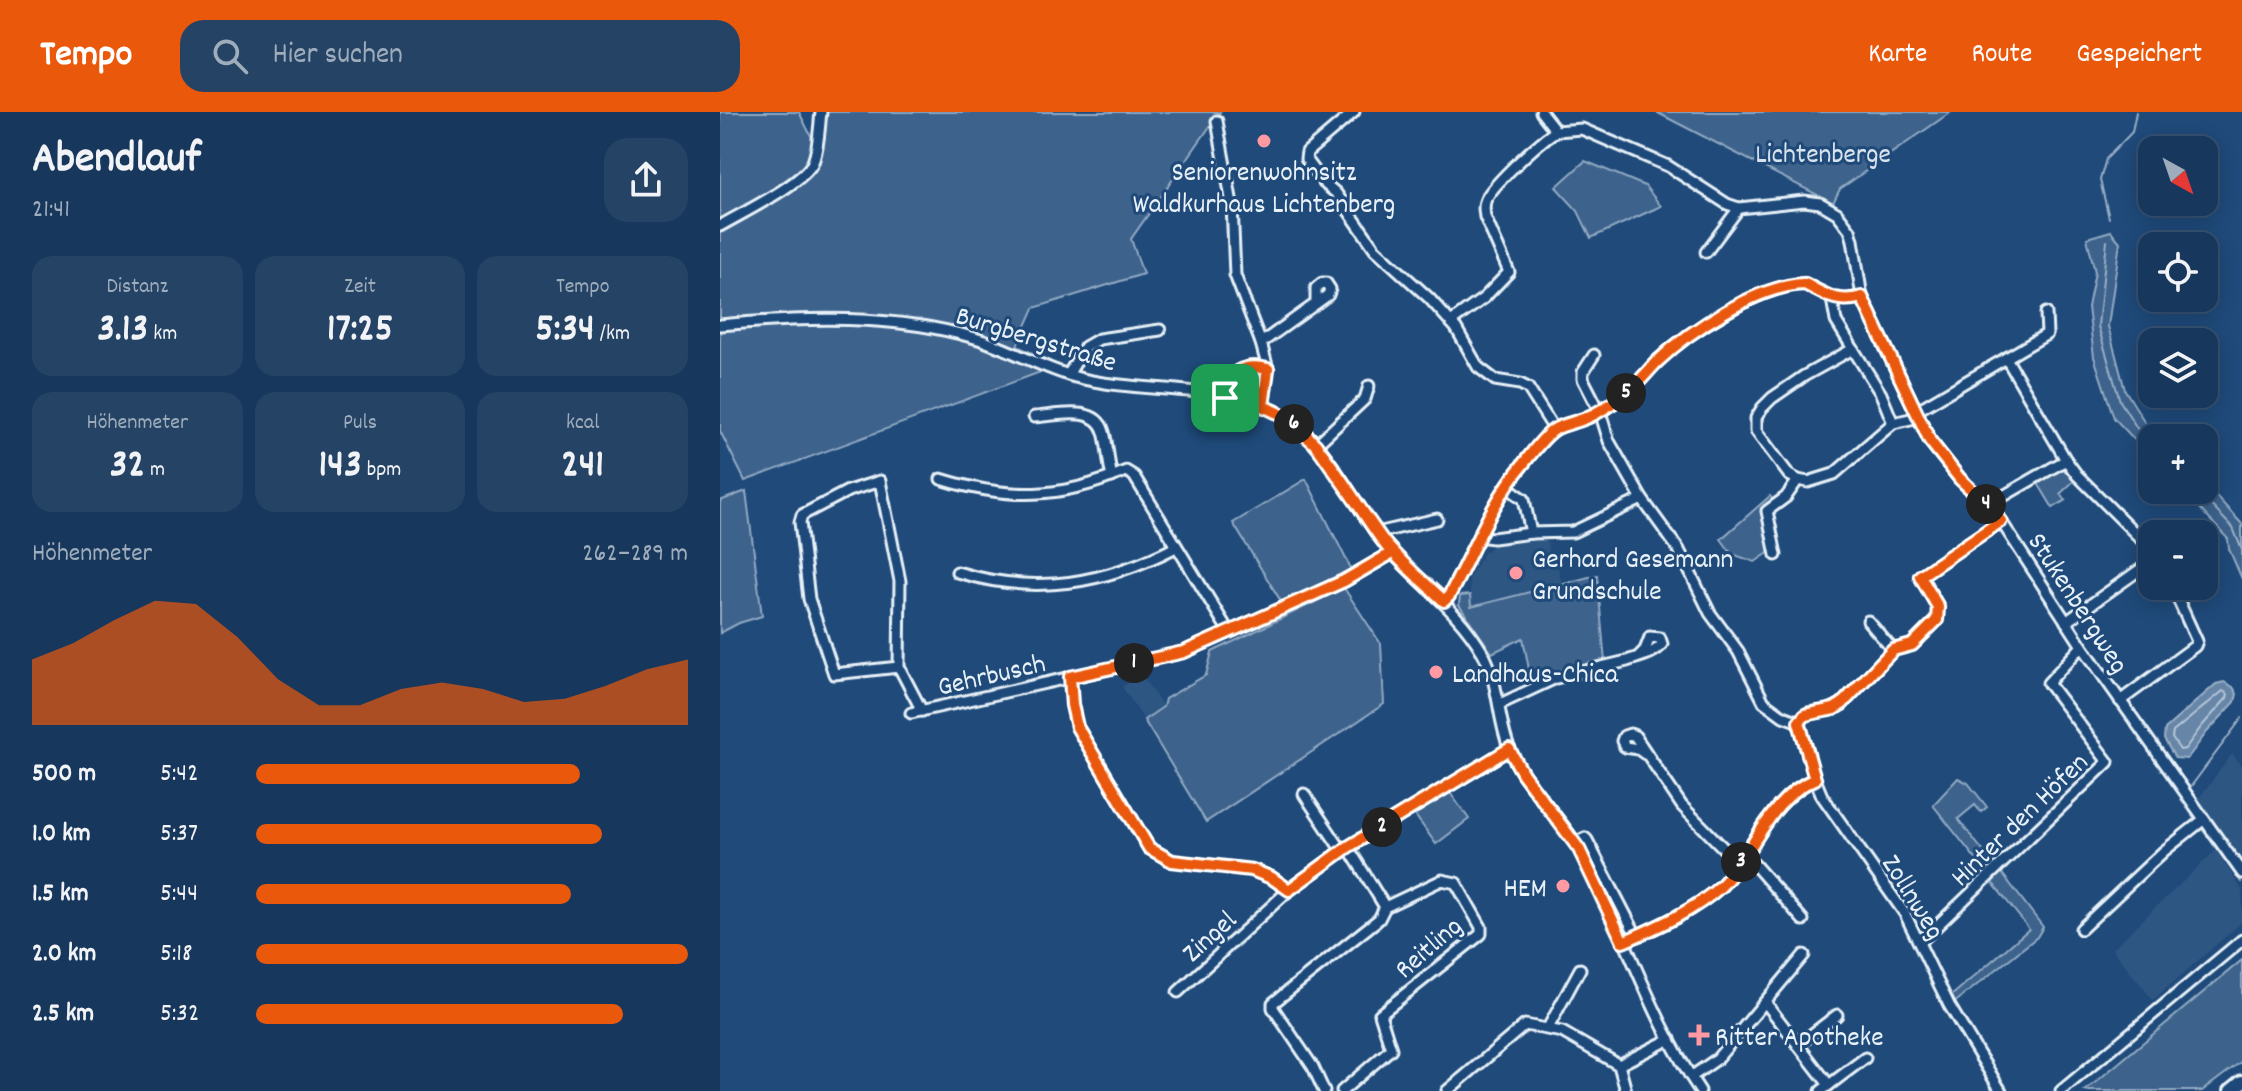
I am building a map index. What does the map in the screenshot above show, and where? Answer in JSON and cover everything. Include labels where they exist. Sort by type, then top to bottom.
[{"type":"highway","points":[[2231,1091],[2242,1082]]},
{"type":"street","points":[[720,226],[795,182],[808,171],[817,150],[821,112]]},
{"type":"street","points":[[1338,126],[1339,112]]},
{"type":"street","points":[[1354,112],[1307,152],[1306,159],[1336,193],[1375,249],[1451,322],[1478,367],[1495,380],[1528,388],[1554,429]]},
{"type":"street","points":[[1541,112],[1556,131]]},
{"type":"street","points":[[1217,121],[1232,204],[1235,275],[1268,369],[1263,406]]},
{"type":"street","points":[[1451,322],[1484,298],[1509,272],[1485,217],[1485,201],[1493,189],[1556,131],[1582,129],[1668,166],[1727,204],[1739,208],[1706,252]]},
{"type":"street","name":"Stukenbergweg","points":[[1739,208],[1804,201],[1820,203],[1837,213],[1850,230],[1862,297],[1930,441],[1945,463],[2001,521],[2082,646],[2242,873]]},
{"type":"street","points":[[1444,601],[1507,487],[1523,463],[1554,429],[1600,412],[1627,393],[1683,340],[1760,295],[1805,284],[1832,299],[1862,297]]},
{"type":"street","points":[[1832,299],[1836,321],[1881,394],[1893,423]]},
{"type":"street","points":[[1261,343],[1316,303]]},
{"type":"street","points":[[1853,349],[1772,398],[1756,418],[1756,431],[1789,475],[1798,480],[1818,480],[1834,474],[1893,423],[1918,414],[2047,334],[2046,313]]},
{"type":"street","name":"Burgbergstraße","points":[[720,325],[829,321],[933,328],[977,339],[1068,375],[1109,385],[1225,398],[1263,406],[1286,417],[1316,445],[1392,553],[1464,623],[1487,660],[1509,749],[1523,774],[1575,843],[1670,1039],[1700,1091]]},
{"type":"street","points":[[1068,375],[1085,347],[1099,339],[1160,330]]},
{"type":"street","points":[[1594,355],[1582,376],[1600,412],[1609,441],[1642,499],[1679,550],[1710,613],[1738,651],[1764,702],[1783,716],[1802,718],[1834,709],[1893,650],[1912,645],[1937,620],[1938,607],[1920,576],[2001,521]]},
{"type":"street","points":[[2006,358],[2077,475],[2138,536]]},
{"type":"street","points":[[1225,398],[1225,384],[1230,376],[1249,368],[1268,369]]},
{"type":"street","points":[[1316,445],[1365,399],[1369,386]]},
{"type":"street","points":[[1034,417],[1085,413],[1093,417],[1104,433],[1112,477]]},
{"type":"street","points":[[1988,505],[2066,460]]},
{"type":"street","points":[[941,479],[974,489],[1026,495],[1072,490],[1126,471],[1134,476],[1229,632]]},
{"type":"street","points":[[1776,555],[1767,511],[1786,497],[1798,480]]},
{"type":"street","points":[[899,667],[834,674],[809,599],[800,522],[807,511],[848,491],[880,481],[900,581],[899,667],[922,711]]},
{"type":"street","points":[[1507,487],[1524,499],[1531,533]]},
{"type":"street","points":[[1479,536],[1493,538],[1573,532],[1642,499]]},
{"type":"street","points":[[1377,533],[1437,519]]},
{"type":"street","points":[[957,572],[1014,584],[1061,584],[1107,577],[1139,566],[1176,547]]},
{"type":"street","name":"Gehrbusch","points":[[911,713],[1184,652],[1344,581],[1392,553]]},
{"type":"street","points":[[2066,622],[2138,571]]},
{"type":"street","points":[[2120,701],[2195,646],[2197,641],[2178,600]]},
{"type":"street","points":[[1868,621],[1893,650]]},
{"type":"street","name":"Hinter den Höfen","points":[[1920,942],[2108,762],[2048,683],[2082,646]]},
{"type":"street","points":[[1500,704],[1556,678],[1638,657]]},
{"type":"street","points":[[1070,677],[1077,727],[1149,848],[1172,861],[1252,870],[1272,878],[1289,890]]},
{"type":"street","name":"Zollnweg","points":[[1802,718],[1815,779],[1822,796],[1900,906],[1949,1005],[2001,1091]]},
{"type":"street","name":"Zingel","points":[[1178,992],[1289,890],[1345,849],[1509,749]]},
{"type":"street","points":[[1645,754],[1682,806],[1739,864]]},
{"type":"street","points":[[1623,942],[1708,897],[1746,855],[1783,800],[1796,788],[1815,779]]},
{"type":"street","points":[[1304,794],[1345,849]]},
{"type":"street","points":[[2081,929],[2164,851],[2203,820]]},
{"type":"street","points":[[1575,843],[1585,838],[1587,840],[1634,931],[1634,937]]},
{"type":"street","name":"Reitling","points":[[1345,849],[1385,907]]},
{"type":"street","points":[[1746,855],[1803,920]]},
{"type":"street","name":"Reitling","points":[[1324,1091],[1313,1067],[1273,1008],[1273,1003],[1379,919],[1385,907],[1442,880],[1456,883],[1481,927],[1481,934],[1380,1014],[1391,1049],[1342,1091]]},
{"type":"street","points":[[2061,1091],[2242,940]]},
{"type":"street","points":[[1691,1077],[1717,1059],[1804,955]]},
{"type":"street","points":[[1548,1028],[1580,969]]},
{"type":"street","points":[[1765,1002],[1798,1045],[1825,1088],[1865,1058]]},
{"type":"street","points":[[1798,1045],[1837,1015]]},
{"type":"street","points":[[1447,1091],[1525,1025],[1562,1032],[1619,1065],[1626,1091]]},
{"type":"street","points":[[1619,1065],[1670,1039]]},
{"type":"shaded area","name":"Gerhard Gesemann Grundschule","points":[[1546,535],[1551,565],[1558,568],[1562,584],[1471,607],[1469,578],[1482,555],[1496,542]]},
{"type":"shaded area","points":[[1141,674],[1163,707],[1144,720],[1122,687]]},
{"type":"shaded area","points":[[2232,754],[2242,766],[2242,861],[2197,801]]},
{"type":"shaded area","points":[[2216,850],[2242,890],[2242,922],[2153,1000],[2112,949]]},
{"type":"green space","points":[[720,112],[799,112],[814,142],[818,112],[1220,112],[1131,239],[1143,274],[1034,308],[1017,346],[1050,361],[1046,370],[745,481],[720,431]]},
{"type":"green space","name":"Lichtenberge","points":[[1656,112],[1951,112],[1840,189],[1833,203]]},
{"type":"green space","points":[[1585,161],[1645,186],[1661,206],[1591,238],[1578,211],[1556,187]]},
{"type":"green space","points":[[2111,231],[2120,242],[2108,326],[2125,390],[2146,424],[2138,424],[2138,443],[2114,418],[2094,357],[2088,307],[2095,272],[2087,238]]},
{"type":"green space","points":[[2061,467],[2075,480],[2060,494],[2066,500],[2053,508],[2036,480]]},
{"type":"green space","points":[[1306,479],[1351,569],[1282,603],[1233,523]]},
{"type":"green space","points":[[746,491],[762,616],[720,633],[720,501]]},
{"type":"green space","points":[[1770,496],[1774,501],[1767,507],[1774,549],[1755,562],[1732,554],[1721,539]]},
{"type":"green space","points":[[2218,498],[2242,524],[2242,579],[2228,539],[2218,528],[2218,520],[2210,520],[2195,504],[2218,504]]},
{"type":"green space","points":[[1597,575],[1605,662],[1531,680],[1523,638],[1492,653],[1459,605],[1460,596],[1470,595],[1471,607]]},
{"type":"green space","points":[[1344,588],[1381,644],[1384,704],[1206,822],[1144,720],[1163,707],[1165,699],[1206,675],[1212,652]]},
{"type":"green space","points":[[1958,778],[1968,783],[1987,807],[1981,812],[1975,805],[1958,819],[1994,865],[1986,872],[1933,805]]},
{"type":"green space","points":[[1448,790],[1469,819],[1436,844],[1412,811]]},
{"type":"green space","points":[[2001,872],[2043,927],[2037,937],[1953,1004],[1950,997],[2029,929],[1992,882]]},
{"type":"green space","points":[[2242,960],[2242,1061],[2202,1091],[2085,1091]]},
{"type":"water","points":[[2224,682],[2233,687],[2237,694],[2235,702],[2187,759],[2175,758],[2164,739],[2165,729],[2216,684]]},
{"type":"waterway","points":[[2109,218],[2100,180],[2106,159],[2132,132],[2136,112]]},
{"type":"waterway","points":[[2107,241],[2098,326],[2120,401],[2138,430]]},
{"type":"waterway","points":[[2210,504],[2233,528],[2242,550]]},
{"type":"waterway","points":[[2189,789],[2242,718]]},
{"type":"waterway","points":[[2181,799],[2194,818]]},
{"type":"waterway","points":[[2202,829],[2241,882]]},
{"type":"place","name":"Seniorenwohnsitz Waldkurhaus Lichtenberg","points":[[1264,141]]},
{"type":"place","name":"Gerhard Gesemann Grundschule","points":[[1516,573]]},
{"type":"place","name":"Landhaus-Chica","points":[[1436,672]]},
{"type":"place","name":"HEM","points":[[1563,886]]},
{"type":"place","name":"Ritter Apotheke","points":[[1699,1035]]},
{"type":"route","points":[[1225,398],[1225,384],[1230,376],[1249,368],[1268,369],[1263,406],[1286,417],[1300,428],[1316,445],[1349,494],[1392,553],[1444,601],[1507,487],[1523,463],[1554,429],[1600,412],[1627,393],[1683,340],[1723,314],[1760,295],[1805,284],[1832,299],[1862,297],[1930,441],[1945,463],[2001,521],[1920,576],[1938,607],[1937,620],[1912,645],[1893,650],[1842,704],[1834,709],[1812,712],[1799,722],[1815,779],[1788,794],[1746,855],[1720,886],[1673,918],[1623,942],[1579,849],[1523,774],[1509,749],[1348,847],[1289,890],[1272,878],[1252,870],[1172,861],[1160,857],[1149,848],[1077,727],[1072,705],[1070,677],[1184,652],[1344,581],[1392,553],[1316,445],[1300,428],[1263,406],[1225,398]]}]
